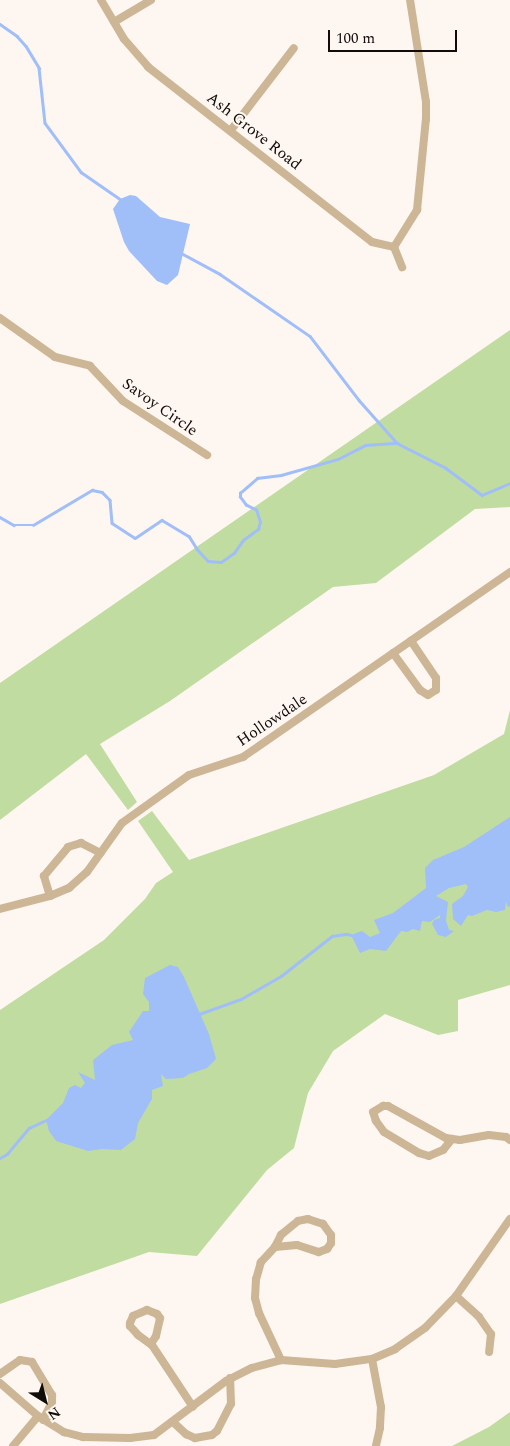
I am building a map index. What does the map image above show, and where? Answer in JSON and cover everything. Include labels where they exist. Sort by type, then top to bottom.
[{"type":"street","name":"Ash Grove Road","points":[[101,0],[134,53],[148,66],[372,242],[394,246]]},
{"type":"street","points":[[114,22],[152,0]]},
{"type":"street","points":[[402,267],[394,246],[417,210],[426,119],[426,102],[410,0]]},
{"type":"street","points":[[231,130],[294,48]]},
{"type":"street","name":"Savoy Circle","points":[[0,318],[55,357],[90,366],[122,401],[207,455]]},
{"type":"street","name":"Hollowdale","points":[[0,910],[50,896],[69,888],[88,872],[122,824],[190,775],[243,757],[510,572]]},
{"type":"street","points":[[393,653],[420,690],[428,695],[436,690],[436,678],[411,641]]},
{"type":"street","points":[[50,896],[44,876],[68,847],[81,843],[101,853]]},
{"type":"street","points":[[452,1139],[443,1150],[429,1156],[419,1153],[384,1132],[376,1121],[373,1112],[383,1106],[388,1106],[446,1138],[489,1135],[509,1136]]},
{"type":"street","points":[[275,1247],[297,1245],[318,1252],[327,1249],[332,1243],[331,1235],[323,1224],[308,1219],[298,1221],[281,1235],[275,1247],[261,1262],[256,1279],[256,1298],[259,1312],[281,1360]]},
{"type":"street","points":[[0,1383],[41,1418],[64,1432],[83,1437],[129,1442],[154,1435],[230,1378],[252,1368],[281,1360],[335,1364],[372,1359],[395,1350],[425,1328],[456,1296],[510,1219]]},
{"type":"street","points":[[456,1296],[479,1317],[490,1334],[490,1352]]},
{"type":"street","points":[[151,1344],[156,1336],[160,1318],[157,1314],[147,1310],[133,1316],[130,1322],[133,1330],[151,1344],[193,1407]]},
{"type":"street","points":[[372,1359],[381,1407],[380,1428],[376,1446]]},
{"type":"street","points":[[0,1374],[20,1360],[32,1362],[52,1395],[52,1402],[41,1418],[13,1446]]},
{"type":"street","points":[[173,1422],[186,1434],[195,1438],[212,1435],[217,1431],[230,1404],[230,1378]]},
{"type":"green space","points":[[510,330],[510,507],[475,509],[376,583],[333,587],[170,701],[100,744],[137,802],[128,810],[86,754],[0,820],[0,683]]},
{"type":"green space","points":[[510,710],[510,985],[458,1000],[458,1031],[438,1035],[385,1014],[333,1051],[308,1093],[294,1148],[267,1170],[197,1256],[149,1252],[0,1304],[0,1010],[104,940],[145,899],[156,883],[173,872],[138,821],[152,811],[189,860],[434,775],[504,734]]},
{"type":"green space","points":[[510,1412],[510,1446],[452,1446],[489,1427]]},
{"type":"water","points":[[130,195],[136,196],[160,217],[190,224],[178,275],[167,285],[157,281],[129,251],[124,242],[113,209],[120,199]]},
{"type":"water","points":[[510,817],[510,906],[508,907],[506,902],[505,910],[496,912],[487,910],[472,916],[468,915],[461,926],[453,919],[452,904],[463,896],[468,887],[466,884],[449,888],[436,896],[448,902],[446,920],[449,930],[454,931],[446,937],[438,935],[432,924],[434,920],[440,918],[440,915],[430,922],[422,921],[420,931],[413,929],[407,932],[401,931],[386,951],[370,949],[360,953],[351,935],[362,931],[370,937],[380,933],[374,920],[393,913],[426,888],[425,868],[433,860],[464,847]]},
{"type":"water","points":[[170,965],[178,967],[184,977],[209,1034],[216,1059],[207,1068],[183,1078],[166,1079],[161,1074],[163,1086],[152,1090],[152,1099],[138,1123],[135,1139],[121,1150],[102,1149],[88,1151],[56,1141],[49,1131],[46,1120],[63,1103],[69,1088],[75,1085],[81,1088],[85,1083],[78,1072],[95,1080],[93,1060],[112,1045],[133,1040],[129,1032],[143,1011],[149,1011],[149,1002],[143,994],[145,978]]},
{"type":"waterway","points":[[0,24],[17,36],[26,46],[39,68],[45,123],[81,172],[120,199]]},
{"type":"waterway","points":[[183,254],[220,274],[310,336],[359,400],[397,443],[446,468],[482,495],[510,483]]},
{"type":"waterway","points":[[0,517],[14,525],[33,525],[92,490],[102,492],[110,500],[112,523],[135,538],[162,520],[189,536],[208,561],[221,562],[234,553],[243,540],[258,529],[260,522],[256,510],[246,505],[240,497],[240,493],[257,478],[281,475],[338,459],[365,445],[397,443]]},
{"type":"waterway","points":[[199,1014],[241,999],[281,976],[332,936],[351,935]]},
{"type":"waterway","points":[[0,1158],[7,1154],[29,1128],[46,1120]]}]
